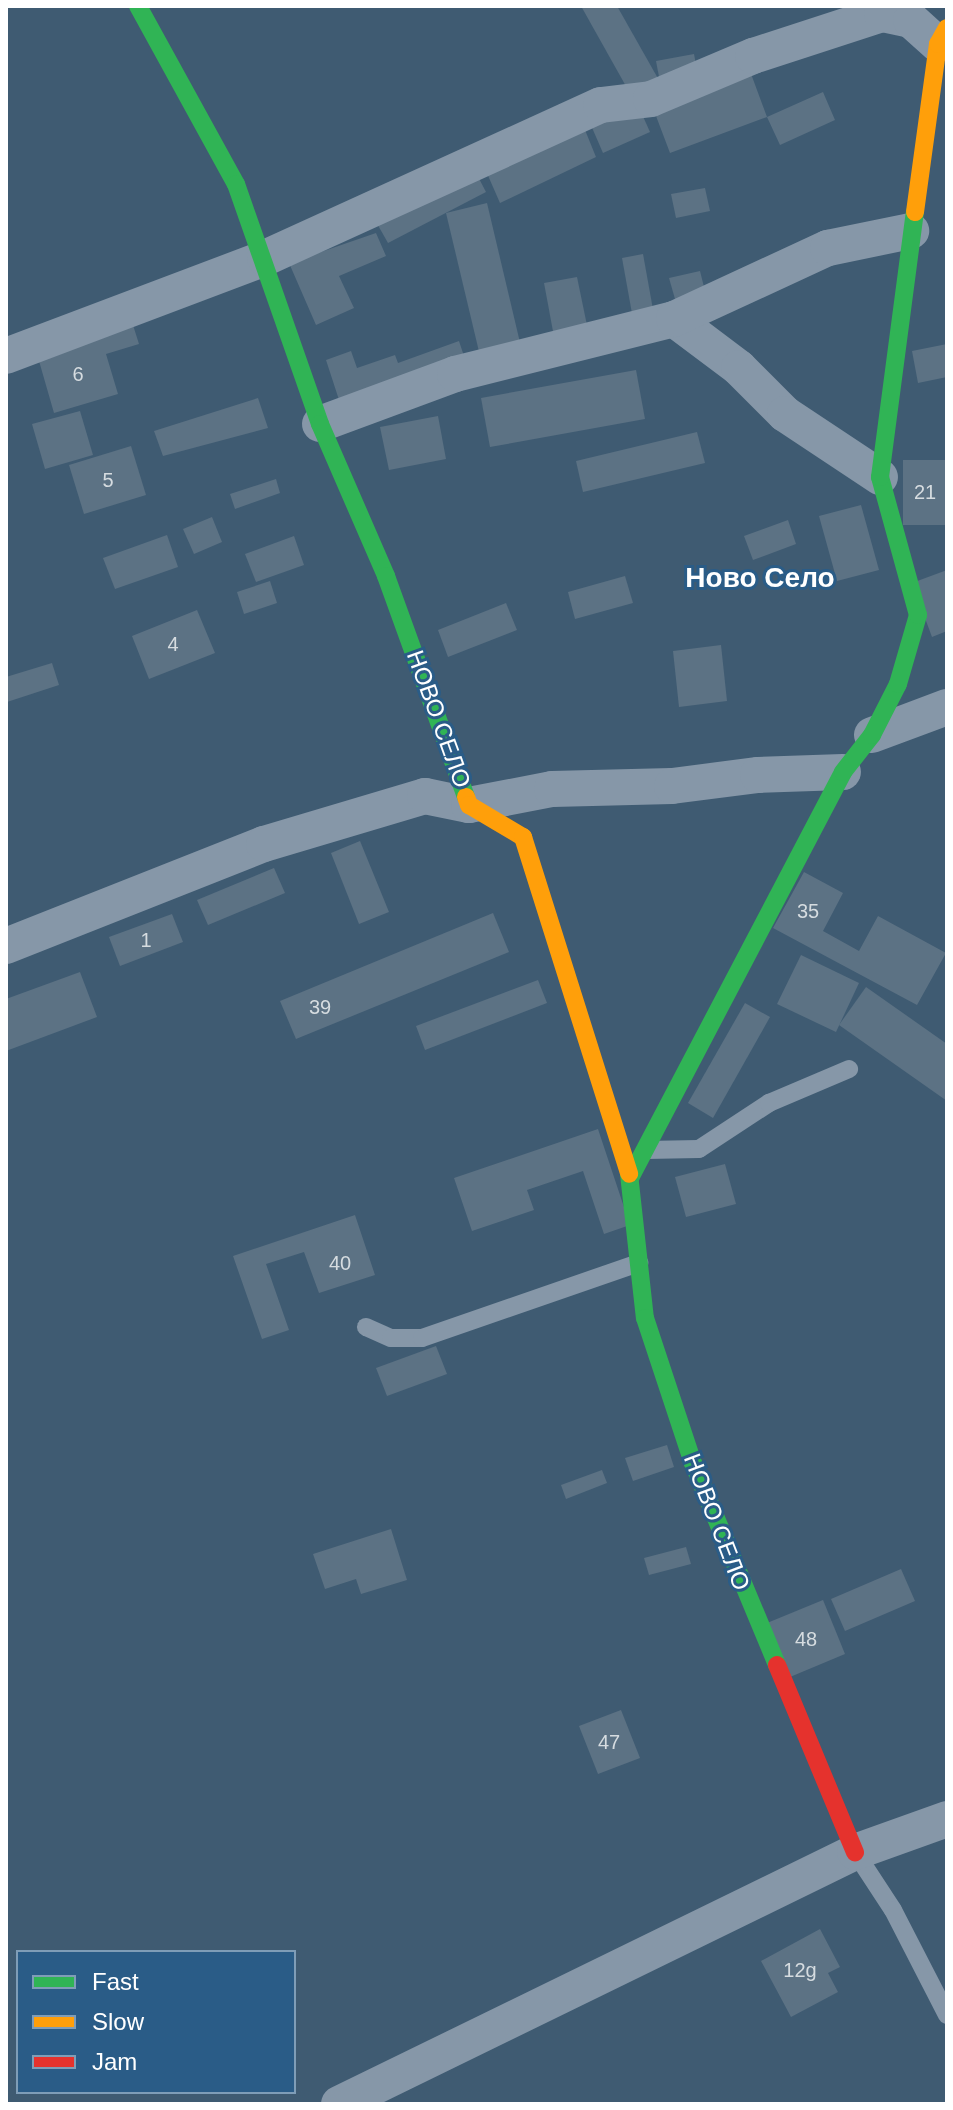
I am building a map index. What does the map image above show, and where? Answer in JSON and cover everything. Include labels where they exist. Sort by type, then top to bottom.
[{"type":"street","name":"НОВО СЕЛО","points":[[138,6],[236,184],[265,258],[320,424],[386,576],[469,805],[523,837],[630,1178],[645,1318],[693,1463],[855,1852]]},
{"type":"street","points":[[6,356],[265,258],[601,105],[651,99],[753,56],[882,14],[911,20],[943,36],[911,231],[901,349],[880,477],[918,615],[898,684],[872,735],[843,772],[630,1178]]},
{"type":"street","points":[[320,424],[455,374],[674,319],[828,248],[911,231]]},
{"type":"street","points":[[674,319],[739,368],[785,414],[880,477]]},
{"type":"street","points":[[872,735],[947,707]]},
{"type":"street","points":[[6,946],[264,844],[425,796],[469,805],[552,789],[672,786],[758,775],[843,772]]},
{"type":"street","points":[[339,2104],[855,1852],[947,1819]]},
{"type":"lane","points":[[645,1150],[699,1149],[759,1108],[849,1069]]},
{"type":"lane","points":[[366,1327],[391,1338],[422,1338],[639,1263]]},
{"type":"lane","points":[[855,1852],[893,1910],[947,2015]]},
{"type":"building","points":[[581,6],[617,6],[660,82],[632,97]]},
{"type":"building","points":[[694,54],[698,75],[660,82],[656,61]]},
{"type":"building","points":[[750,71],[767,117],[670,153],[653,108]]},
{"type":"building","points":[[823,92],[835,120],[780,145],[767,117]]},
{"type":"building","points":[[637,103],[650,132],[603,153],[590,123]]},
{"type":"building","points":[[585,130],[596,157],[500,203],[486,171]]},
{"type":"building","points":[[474,169],[486,192],[388,243],[375,220]]},
{"type":"building","points":[[705,188],[710,211],[676,218],[671,194]]},
{"type":"building","points":[[487,203],[522,351],[481,360],[446,213]]},
{"type":"building","points":[[376,233],[386,256],[339,276],[354,308],[316,325],[289,263]]},
{"type":"building","points":[[643,254],[654,315],[633,319],[622,258]]},
{"type":"building","points":[[700,271],[707,299],[677,306],[669,278]]},
{"type":"building","points":[[577,277],[589,335],[555,342],[544,283]]},
{"type":"building","points":[[133,325],[139,344],[106,354],[118,394],[54,413],[37,354]]},
{"type":"building","points":[[459,341],[465,359],[340,403],[326,360],[351,351],[357,368],[395,355],[398,363]]},
{"type":"building","points":[[947,344],[947,377],[918,383],[912,351]]},
{"type":"building","points":[[636,370],[645,419],[490,447],[481,398]]},
{"type":"building","points":[[258,398],[268,428],[163,456],[154,431]]},
{"type":"building","points":[[80,411],[93,455],[45,469],[32,424]]},
{"type":"building","points":[[438,416],[446,459],[389,470],[380,427]]},
{"type":"building","points":[[697,432],[705,463],[583,492],[576,461]]},
{"type":"building","points":[[131,446],[146,495],[84,514],[69,465]]},
{"type":"building","points":[[903,460],[947,460],[947,525],[903,525]]},
{"type":"building","points":[[276,479],[280,493],[235,509],[230,494]]},
{"type":"building","points":[[861,505],[879,570],[837,581],[819,516]]},
{"type":"building","points":[[212,517],[222,542],[194,554],[183,529]]},
{"type":"building","points":[[788,520],[796,544],[753,560],[744,536]]},
{"type":"building","points":[[167,535],[178,567],[115,589],[103,558]]},
{"type":"building","points":[[294,536],[304,565],[256,582],[245,554]]},
{"type":"building","points":[[947,570],[947,631],[932,637],[912,583]]},
{"type":"building","points":[[625,576],[633,603],[575,619],[568,592]]},
{"type":"building","points":[[270,581],[277,603],[244,614],[237,592]]},
{"type":"building","points":[[506,603],[517,630],[448,657],[438,630]]},
{"type":"building","points":[[197,610],[215,653],[149,679],[132,636]]},
{"type":"building","points":[[721,645],[727,701],[679,707],[673,651]]},
{"type":"building","points":[[52,663],[59,685],[7,702],[6,677]]},
{"type":"building","points":[[360,841],[389,912],[359,924],[331,853]]},
{"type":"building","points":[[274,868],[285,893],[208,925],[197,900]]},
{"type":"building","points":[[804,872],[843,893],[823,931],[859,951],[878,916],[946,953],[917,1005],[773,928]]},
{"type":"building","points":[[493,913],[509,952],[296,1039],[280,1001]]},
{"type":"building","points":[[172,914],[183,942],[120,966],[109,937]]},
{"type":"building","points":[[801,955],[859,983],[836,1032],[777,1004]]},
{"type":"building","points":[[80,972],[97,1017],[6,1051],[6,999]]},
{"type":"building","points":[[538,980],[547,1003],[425,1050],[416,1026]]},
{"type":"building","points":[[866,987],[947,1044],[947,1101],[839,1025]]},
{"type":"building","points":[[745,1003],[770,1017],[713,1118],[688,1103]]},
{"type":"building","points":[[598,1129],[630,1225],[604,1234],[583,1171],[527,1190],[534,1210],[472,1231],[454,1178]]},
{"type":"building","points":[[725,1164],[736,1204],[686,1217],[675,1177]]},
{"type":"building","points":[[355,1215],[375,1275],[319,1293],[304,1252],[266,1264],[289,1330],[262,1339],[233,1256]]},
{"type":"building","points":[[436,1346],[447,1374],[387,1396],[376,1368]]},
{"type":"building","points":[[667,1445],[674,1467],[633,1481],[625,1458]]},
{"type":"building","points":[[602,1470],[607,1483],[566,1499],[561,1485]]},
{"type":"building","points":[[391,1529],[407,1580],[361,1594],[356,1579],[325,1589],[313,1554]]},
{"type":"building","points":[[686,1547],[691,1564],[649,1575],[644,1558]]},
{"type":"building","points":[[901,1569],[915,1601],[845,1631],[831,1599]]},
{"type":"building","points":[[823,1600],[845,1654],[790,1677],[767,1623]]},
{"type":"building","points":[[621,1710],[640,1758],[598,1774],[579,1726]]},
{"type":"building","points":[[820,1929],[840,1967],[828,1973],[838,1992],[791,2017],[761,1961]]},
{"type":"traffic: fast","points":[[138,6],[236,184],[320,424],[386,576],[466,797]]},
{"type":"traffic: fast","points":[[630,1178],[843,772],[872,735],[898,684],[918,615],[880,477],[915,212]]},
{"type":"traffic: fast","points":[[629,1174],[645,1318],[693,1463],[777,1665]]},
{"type":"traffic: slow","points":[[915,212],[938,44],[947,28]]},
{"type":"traffic: slow","points":[[466,797],[469,805],[523,837],[629,1174]]},
{"type":"traffic: jam","points":[[777,1665],[855,1852]]},
{"type":"district","name":"Ново Село","points":[[760,578]]}]
